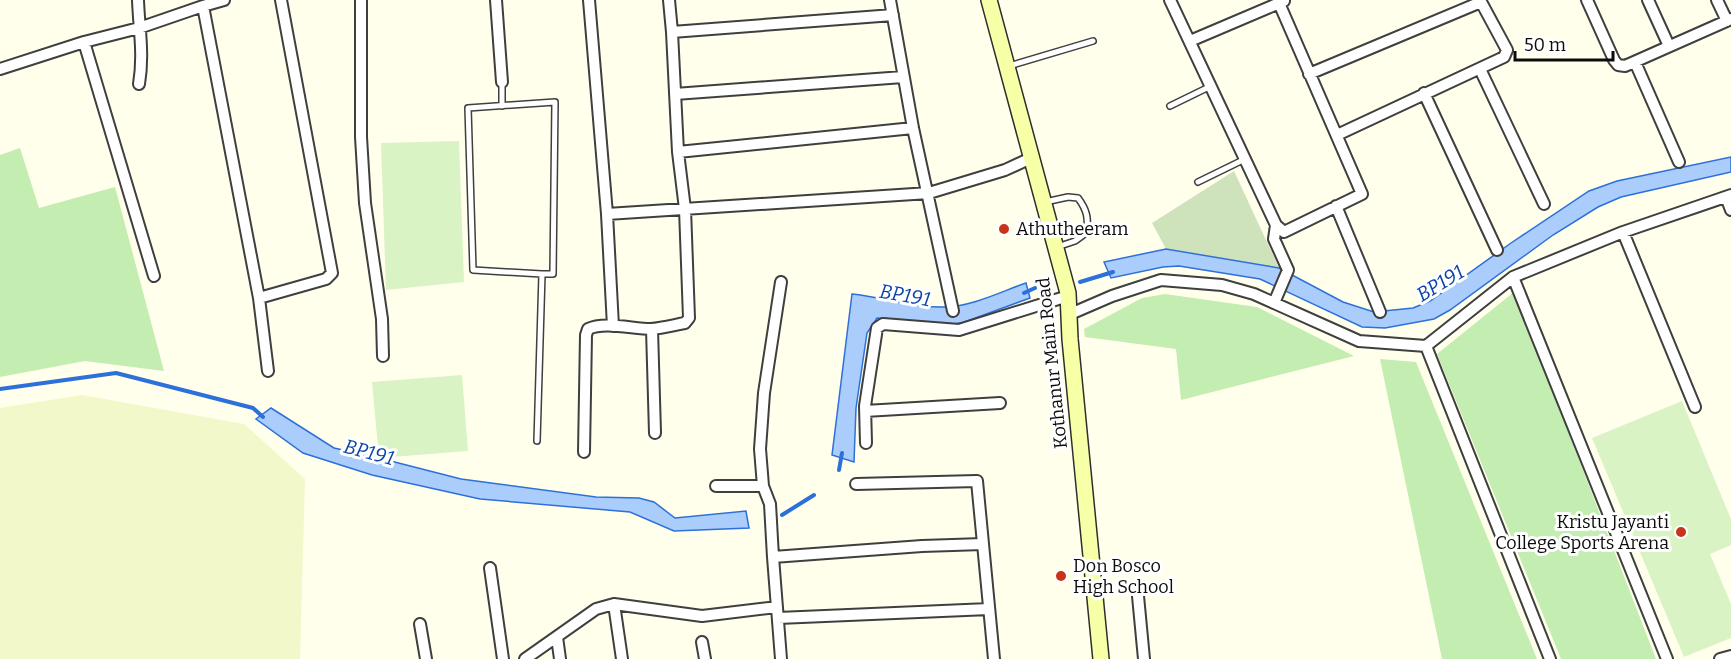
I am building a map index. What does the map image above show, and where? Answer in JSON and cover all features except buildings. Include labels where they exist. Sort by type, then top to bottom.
[{"type":"main road","name":"Kothanur Main Road","points":[[989,0],[1068,296],[1101,659]]},
{"type":"street","points":[[138,0],[142,50],[139,84]]},
{"type":"street","points":[[260,298],[326,279],[332,273],[281,0]]},
{"type":"street","points":[[361,0],[361,136],[365,203],[382,319],[383,356]]},
{"type":"street","points":[[496,0],[502,82]]},
{"type":"street","points":[[590,0],[607,214],[613,326]]},
{"type":"street","points":[[584,452],[586,335],[588,329],[613,326],[652,329],[685,323],[689,318],[685,209],[678,152],[669,0]]},
{"type":"street","points":[[890,0],[913,128],[953,311]]},
{"type":"street","points":[[1170,0],[1276,225],[1284,232],[1362,194],[1309,74],[1282,2],[1190,41]]},
{"type":"street","points":[[1587,0],[1614,60],[1618,65],[1625,66],[1729,20],[1717,0]]},
{"type":"street","points":[[1648,0],[1669,46]]},
{"type":"street","points":[[1309,74],[1480,1],[1507,50],[1504,57],[1480,69],[1336,135]]},
{"type":"street","points":[[0,69],[84,42],[139,28],[213,2],[260,298],[268,371]]},
{"type":"street","points":[[672,32],[893,15]]},
{"type":"street","points":[[84,42],[154,276]]},
{"type":"street","points":[[1635,62],[1679,162]]},
{"type":"street","points":[[1480,69],[1544,204]]},
{"type":"street","points":[[675,94],[903,77]]},
{"type":"street","points":[[1424,93],[1497,250]]},
{"type":"street","points":[[678,152],[913,128]]},
{"type":"street","points":[[607,214],[928,193],[1005,171],[1031,158]]},
{"type":"street","points":[[1068,315],[1112,296],[1161,280],[1222,285],[1275,300],[1359,341],[1426,346],[1513,277],[1623,232],[1728,196],[1731,210]]},
{"type":"street","points":[[1336,207],[1380,312]]},
{"type":"street","points":[[1275,300],[1288,270],[1274,239],[1276,225]]},
{"type":"street","points":[[1623,232],[1695,406]]},
{"type":"street","points":[[1513,277],[1667,659]]},
{"type":"street","points":[[781,282],[763,404],[760,449],[763,486],[770,504],[772,557],[782,659]]},
{"type":"street","points":[[866,443],[865,411],[877,328],[883,324],[959,330],[1068,296]]},
{"type":"street","points":[[652,329],[655,433]]},
{"type":"street","points":[[1426,346],[1550,659]]},
{"type":"street","points":[[865,411],[1000,403]]},
{"type":"street","points":[[856,484],[977,481],[994,659]]},
{"type":"street","points":[[717,486],[763,486]]},
{"type":"street","points":[[772,557],[983,544]]},
{"type":"street","points":[[490,567],[503,659]]},
{"type":"street","points":[[1138,596],[1144,659]]},
{"type":"street","points":[[525,659],[596,609],[614,604],[702,616],[777,612],[989,609]]},
{"type":"street","points":[[614,604],[622,659]]},
{"type":"street","points":[[420,624],[426,659]]},
{"type":"street","points":[[557,637],[560,659]]},
{"type":"street","points":[[702,642],[705,659]]},
{"type":"street","points":[[1720,659],[1731,656]]},
{"type":"lane","points":[[1007,67],[1093,41]]},
{"type":"lane","points":[[502,82],[502,105]]},
{"type":"lane","points":[[1170,106],[1211,86]]},
{"type":"lane","points":[[555,102],[553,274],[542,274],[473,270],[468,108],[555,102]]},
{"type":"lane","points":[[1198,182],[1245,159]]},
{"type":"lane","points":[[1043,202],[1068,197],[1078,198],[1085,207],[1088,222],[1086,233],[1075,241],[1056,248]]},
{"type":"lane","points":[[537,441],[542,274]]},
{"type":"green space","points":[[459,141],[464,282],[386,290],[381,143]]},
{"type":"green space","points":[[20,148],[39,208],[115,187],[164,371],[85,361],[0,377],[0,155]]},
{"type":"green space","points":[[1234,171],[1279,268],[1166,249],[1152,223]]},
{"type":"green space","points":[[1514,292],[1656,659],[1561,659],[1437,354]]},
{"type":"green space","points":[[1165,294],[1257,307],[1354,356],[1181,400],[1176,349],[1085,337],[1084,329],[1142,298]]},
{"type":"green space","points":[[1380,359],[1416,362],[1537,659],[1442,659]]},
{"type":"green space","points":[[462,375],[468,451],[379,458],[372,382]]},
{"type":"green space","points":[[82,395],[244,424],[305,479],[300,659],[0,659],[0,408]]},
{"type":"green space","name":"Kristu Jayanti College Sports Arena","points":[[1682,401],[1731,519],[1731,545],[1710,554],[1731,604],[1731,638],[1684,657],[1592,438]]},
{"type":"water","points":[[1731,157],[1731,172],[1621,197],[1598,207],[1553,235],[1450,310],[1434,319],[1385,328],[1362,327],[1260,279],[1179,266],[1111,278],[1104,262],[1166,249],[1279,268],[1343,302],[1374,312],[1413,308],[1430,301],[1589,191],[1617,181]]},
{"type":"water","points":[[1026,283],[1030,298],[962,323],[877,318],[867,333],[856,408],[854,462],[832,455],[852,294],[922,306],[945,307],[976,301]]},
{"type":"water","points":[[271,408],[334,448],[461,479],[596,497],[639,498],[654,502],[675,518],[746,511],[749,528],[674,531],[630,512],[480,499],[372,475],[303,453],[256,419]]},
{"type":"waterway","name":"BP191","points":[[1080,282],[1113,272]]},
{"type":"waterway","name":"BP191","points":[[1024,293],[1035,288]]},
{"type":"waterway","name":"BP191","points":[[0,389],[116,373],[253,408],[263,417]]},
{"type":"waterway","name":"BP191","points":[[839,470],[842,453]]},
{"type":"waterway","name":"BP191","points":[[782,515],[814,495]]},
{"type":"place","name":"Athutheeram","points":[[1004,229]]},
{"type":"place","name":"Kristu Jayanti College Sports Arena","points":[[1681,532]]},
{"type":"place","name":"Don Bosco High School","points":[[1061,576]]}]
